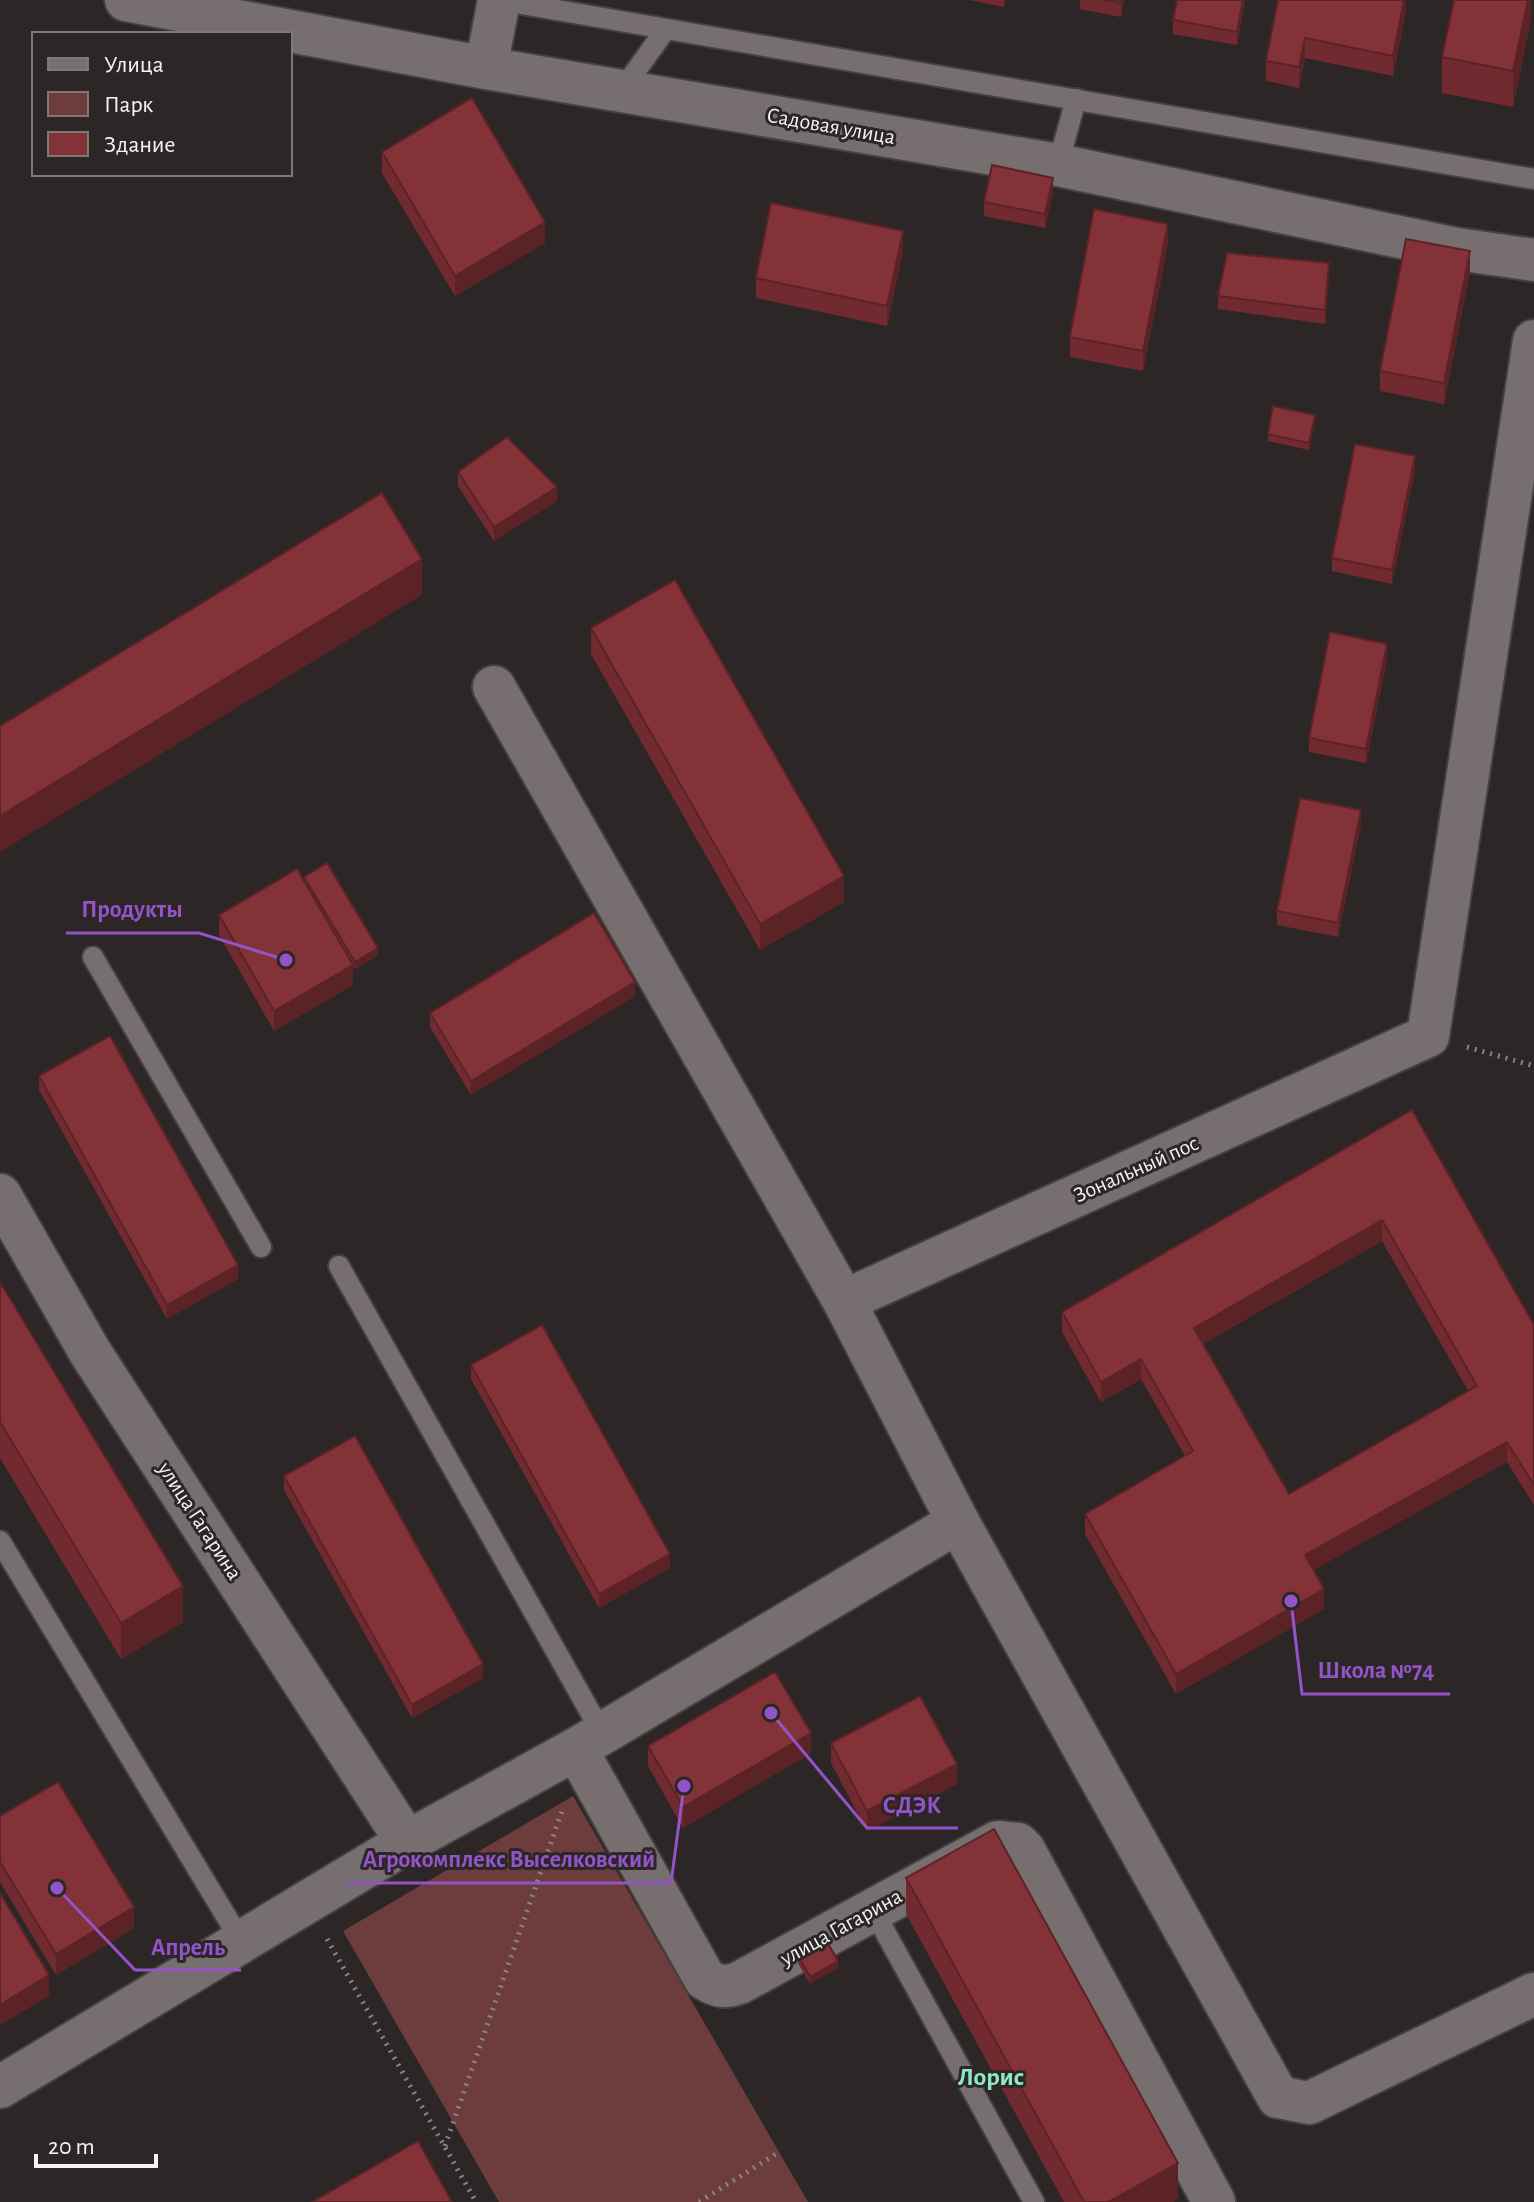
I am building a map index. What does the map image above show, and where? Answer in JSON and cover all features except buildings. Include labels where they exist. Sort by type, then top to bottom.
[{"type":"street","name":"Садовая улица","points":[[126,0],[486,68],[1058,165],[1457,249],[1534,260]]},
{"type":"street","points":[[486,68],[499,0]]},
{"type":"street","points":[[1428,1036],[1534,341]]},
{"type":"street","points":[[494,687],[844,1301],[958,1522],[1278,2097],[1309,2103],[1534,1994]]},
{"type":"street","name":"Зональный пос","points":[[844,1301],[1428,1036]]},
{"type":"street","name":"улица Гагарина","points":[[0,1195],[90,1352],[407,1842]]},
{"type":"street","points":[[0,2087],[407,1842],[589,1752],[958,1522]]},
{"type":"street","name":"улица Гагарина","points":[[589,1752],[705,1979],[716,1986],[739,1983],[998,1842],[1018,1844],[1214,2202]]},
{"type":"lane","points":[[499,0],[1534,179]]},
{"type":"lane","points":[[622,90],[666,29]]},
{"type":"lane","points":[[1058,165],[1076,99]]},
{"type":"lane","points":[[93,957],[261,1247]]},
{"type":"lane","points":[[339,1266],[589,1752]]},
{"type":"lane","points":[[0,1541],[241,1941]]},
{"type":"lane","points":[[873,1910],[1034,2202]]},
{"type":"path","points":[[1428,1036],[1534,1066]]},
{"type":"path","points":[[445,2146],[571,1786],[589,1752]]},
{"type":"path","points":[[306,1902],[476,2202]]},
{"type":"path","points":[[699,2202],[779,2152]]},
{"type":"green space","points":[[573,1796],[808,2202],[499,2202],[343,1931]]},
{"type":"place","name":"Продукты","points":[[286,960]]},
{"type":"place","name":"Школа №74","points":[[1291,1601]]},
{"type":"place","name":"СДЭК","points":[[771,1713]]},
{"type":"place","name":"Агрокомплекс Выселковский","points":[[684,1786]]},
{"type":"place","name":"Апрель","points":[[57,1888]]},
{"type":"district","name":"Лорис","points":[[991,2077]]}]
